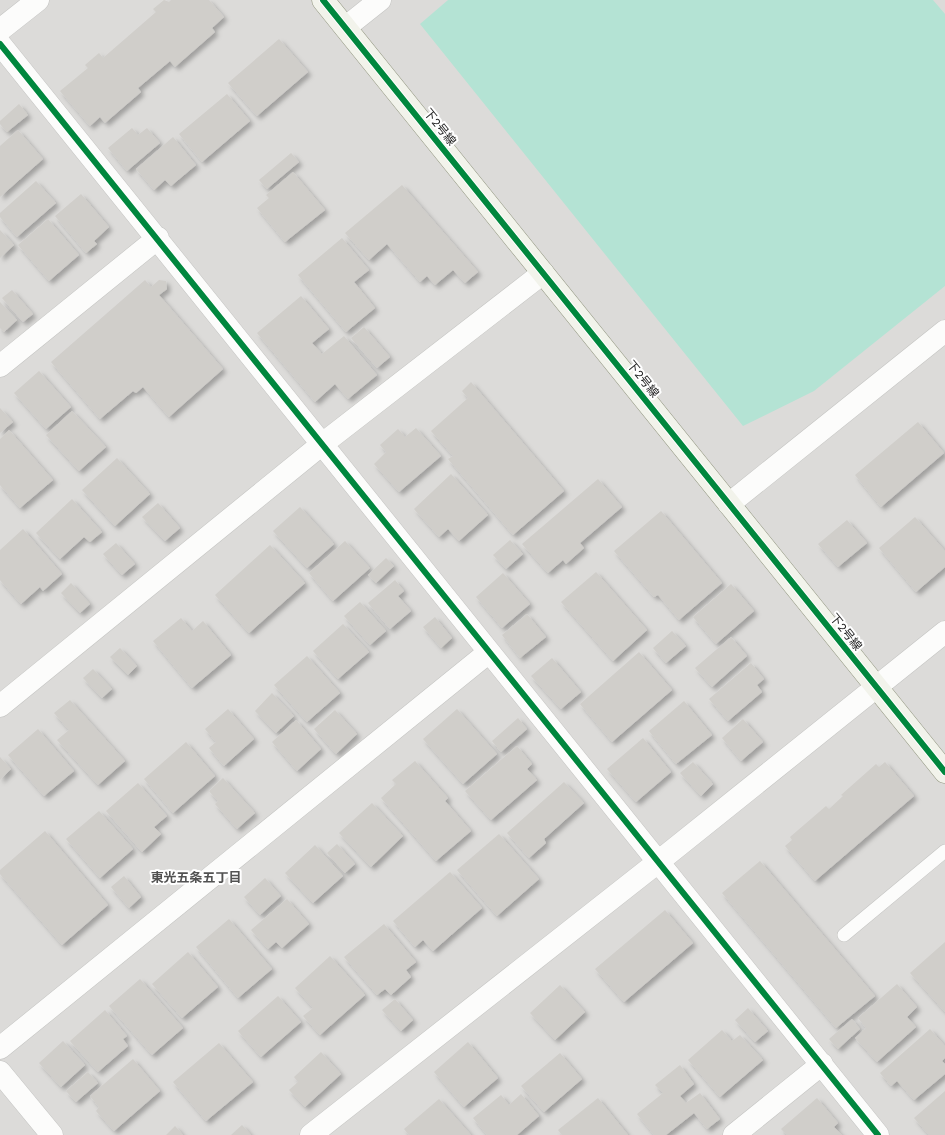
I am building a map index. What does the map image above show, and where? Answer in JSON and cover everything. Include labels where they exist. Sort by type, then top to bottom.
[{"type":"street","points":[[0,30],[38,0]]},
{"type":"street","name":"下2号線","points":[[324,0],[876,686],[943,766]]},
{"type":"street","points":[[346,28],[380,0]]},
{"type":"street","points":[[0,44],[158,238],[321,445],[878,1135]]},
{"type":"street","points":[[0,366],[158,238]]},
{"type":"street","points":[[0,706],[321,445],[543,273]]},
{"type":"street","points":[[729,504],[945,331]]},
{"type":"street","points":[[311,1135],[658,862],[945,632]]},
{"type":"street","points":[[0,1048],[489,652]]},
{"type":"street","points":[[734,1135],[822,1064]]},
{"type":"street","points":[[0,1072],[52,1135]]},
{"type":"lane","points":[[844,935],[945,851]]},
{"type":"shaded area","points":[[0,0],[945,0],[945,1135],[0,1135]]},
{"type":"green space","points":[[448,0],[933,0],[945,14],[945,286],[814,391],[743,426],[420,24]]},
{"type":"building","points":[[164,0],[169,2],[171,0],[209,0],[224,17],[212,28],[215,32],[175,67],[170,61],[138,88],[141,92],[105,123],[100,117],[90,126],[60,91],[88,68],[85,65],[99,53],[103,58],[156,12],[153,9]]},
{"type":"building","points":[[279,39],[308,72],[257,116],[228,83]]},
{"type":"building","points":[[227,94],[250,121],[202,162],[179,134]]},
{"type":"building","points":[[19,104],[28,115],[7,132],[0,124],[0,121]]},
{"type":"building","points":[[132,128],[138,135],[147,128],[160,143],[127,171],[108,148]]},
{"type":"building","points":[[18,130],[43,159],[0,197],[0,146]]},
{"type":"building","points":[[173,137],[196,165],[171,186],[165,180],[154,190],[136,169]]},
{"type":"building","points":[[291,153],[299,162],[267,189],[259,180]]},
{"type":"building","points":[[293,172],[325,210],[285,242],[257,208],[269,198],[266,195]]},
{"type":"building","points":[[36,181],[56,203],[17,237],[0,217],[0,213]]},
{"type":"building","points":[[402,185],[478,272],[465,283],[453,270],[435,285],[427,276],[420,282],[387,244],[369,260],[345,233]]},
{"type":"building","points":[[81,194],[109,227],[94,241],[97,244],[86,253],[55,216]]},
{"type":"building","points":[[48,219],[79,255],[49,281],[18,245]]},
{"type":"building","points":[[0,230],[14,245],[0,258]]},
{"type":"building","points":[[342,238],[369,270],[354,282],[375,308],[346,332],[298,275]]},
{"type":"building","points":[[145,280],[151,287],[159,280],[166,281],[167,289],[159,295],[223,369],[169,417],[143,387],[136,393],[133,391],[100,419],[51,362]]},
{"type":"building","points":[[12,290],[33,314],[23,322],[2,298]]},
{"type":"building","points":[[301,296],[329,329],[312,343],[322,354],[344,336],[377,375],[348,399],[335,384],[315,402],[257,333]]},
{"type":"building","points":[[0,302],[17,320],[4,332],[0,328]]},
{"type":"building","points":[[364,327],[390,357],[377,368],[351,338]]},
{"type":"building","points":[[39,371],[71,407],[46,429],[14,393]]},
{"type":"building","points":[[471,382],[564,491],[513,535],[448,459],[453,456],[431,431],[468,398],[462,391]]},
{"type":"building","points":[[0,408],[13,422],[0,433]]},
{"type":"building","points":[[72,411],[106,447],[79,471],[46,435]]},
{"type":"building","points":[[918,422],[944,453],[881,507],[855,475]]},
{"type":"building","points":[[416,428],[441,456],[399,492],[374,464],[386,452],[380,445],[398,429],[405,437]]},
{"type":"building","points":[[9,430],[53,480],[20,508],[0,485],[0,439]]},
{"type":"building","points":[[117,458],[150,494],[115,526],[82,490]]},
{"type":"building","points":[[451,474],[488,515],[459,541],[448,529],[439,537],[414,509]]},
{"type":"building","points":[[598,479],[622,507],[580,543],[584,548],[566,564],[563,560],[548,573],[522,544]]},
{"type":"building","points":[[72,499],[102,532],[90,542],[84,537],[60,559],[36,533]]},
{"type":"building","points":[[158,503],[180,528],[165,541],[142,517]]},
{"type":"building","points":[[300,507],[334,544],[307,568],[273,531]]},
{"type":"building","points":[[661,511],[722,583],[679,620],[658,595],[654,597],[614,551]]},
{"type":"building","points":[[915,517],[945,551],[945,567],[916,592],[879,548]]},
{"type":"building","points":[[847,520],[867,543],[838,567],[818,544]]},
{"type":"building","points":[[23,529],[62,574],[43,591],[40,587],[21,604],[0,580],[0,550]]},
{"type":"building","points":[[510,540],[523,554],[506,569],[493,555]]},
{"type":"building","points":[[345,541],[370,568],[333,601],[309,573]]},
{"type":"building","points":[[116,543],[135,564],[122,575],[103,554]]},
{"type":"building","points":[[270,545],[305,583],[249,633],[215,595]]},
{"type":"building","points":[[386,558],[394,566],[376,583],[368,575]]},
{"type":"building","points":[[596,572],[647,630],[613,661],[561,602]]},
{"type":"building","points":[[503,573],[530,604],[502,628],[476,597]]},
{"type":"building","points":[[395,580],[404,591],[398,596],[411,611],[390,629],[368,603]]},
{"type":"building","points":[[71,583],[90,604],[80,613],[61,593]]},
{"type":"building","points":[[731,584],[754,611],[716,644],[693,617]]},
{"type":"building","points":[[360,602],[386,631],[370,645],[344,616]]},
{"type":"building","points":[[527,614],[546,637],[520,658],[502,635]]},
{"type":"building","points":[[435,617],[452,638],[441,648],[423,627]]},
{"type":"building","points":[[181,618],[192,631],[203,621],[231,655],[192,688],[153,641]]},
{"type":"building","points":[[343,624],[369,652],[338,679],[313,651]]},
{"type":"building","points":[[672,631],[686,646],[666,663],[653,648]]},
{"type":"building","points":[[731,637],[747,656],[712,687],[695,668]]},
{"type":"building","points":[[120,648],[137,666],[128,675],[110,657]]},
{"type":"building","points":[[639,652],[672,690],[612,742],[580,704]]},
{"type":"building","points":[[307,656],[340,693],[307,722],[274,685]]},
{"type":"building","points":[[552,658],[581,692],[561,709],[531,676]]},
{"type":"building","points":[[751,663],[764,679],[757,685],[762,692],[728,721],[709,699]]},
{"type":"building","points":[[93,669],[112,689],[102,698],[83,678]]},
{"type":"building","points":[[272,693],[294,716],[276,733],[255,711]]},
{"type":"building","points":[[70,700],[125,761],[98,785],[57,740],[69,730],[54,713]]},
{"type":"building","points":[[684,701],[712,735],[676,764],[649,731]]},
{"type":"building","points":[[228,709],[254,739],[224,766],[209,748],[216,742],[205,729]]},
{"type":"building","points":[[457,709],[497,754],[463,784],[423,739]]},
{"type":"building","points":[[335,710],[357,734],[336,754],[314,729]]},
{"type":"building","points":[[518,718],[527,729],[501,752],[492,741]]},
{"type":"building","points":[[743,719],[763,742],[741,761],[722,738]]},
{"type":"building","points":[[296,720],[321,749],[297,771],[272,742]]},
{"type":"building","points":[[38,729],[74,771],[44,796],[8,755]]},
{"type":"building","points":[[643,738],[671,772],[636,802],[607,769]]},
{"type":"building","points":[[186,742],[215,776],[173,813],[144,779]]},
{"type":"building","points":[[517,746],[532,764],[527,769],[537,780],[491,820],[465,791]]},
{"type":"building","points":[[0,757],[11,769],[0,780]]},
{"type":"building","points":[[415,761],[448,798],[445,801],[471,831],[436,861],[381,798],[396,784],[392,780]]},
{"type":"building","points":[[693,762],[713,784],[701,796],[680,773]]},
{"type":"building","points":[[885,762],[914,796],[815,881],[785,846],[792,840],[790,837],[826,806],[829,809],[843,796],[841,795],[876,764],[879,767]]},
{"type":"building","points":[[223,778],[255,813],[237,829],[215,804],[218,801],[209,791]]},
{"type":"building","points":[[564,782],[584,803],[544,839],[546,843],[529,858],[507,833]]},
{"type":"building","points":[[138,783],[167,816],[154,827],[161,834],[142,852],[106,811]]},
{"type":"building","points":[[372,803],[403,836],[371,867],[339,833]]},
{"type":"building","points":[[99,811],[133,849],[100,878],[66,839]]},
{"type":"building","points":[[45,831],[108,905],[62,945],[0,874],[0,870]]},
{"type":"building","points":[[499,834],[539,879],[497,916],[457,870]]},
{"type":"building","points":[[337,844],[355,864],[345,873],[327,853]]},
{"type":"building","points":[[315,845],[343,876],[313,903],[285,873]]},
{"type":"building","points":[[760,861],[875,996],[836,1028],[722,893]]},
{"type":"building","points":[[450,872],[482,908],[433,951],[423,940],[415,947],[393,921]]},
{"type":"building","points":[[124,876],[141,897],[129,908],[111,887]]},
{"type":"building","points":[[265,878],[281,896],[260,915],[244,897]]},
{"type":"building","points":[[287,899],[309,924],[282,948],[276,942],[268,949],[251,930]]},
{"type":"building","points":[[665,910],[693,943],[624,1002],[595,969]]},
{"type":"building","points":[[229,919],[272,969],[238,998],[196,947]]},
{"type":"building","points":[[384,924],[416,962],[406,970],[411,977],[391,995],[385,989],[377,995],[344,957]]},
{"type":"building","points":[[945,942],[945,1012],[910,973]]},
{"type":"building","points":[[188,952],[218,987],[182,1018],[152,984]]},
{"type":"building","points":[[330,956],[365,995],[320,1035],[303,1016],[313,1008],[295,988]]},
{"type":"building","points":[[140,979],[183,1028],[152,1055],[109,1006]]},
{"type":"building","points":[[897,984],[917,1007],[907,1017],[916,1027],[877,1062],[855,1038],[866,1028],[858,1018]]},
{"type":"building","points":[[560,985],[585,1012],[555,1040],[530,1013]]},
{"type":"building","points":[[278,996],[301,1022],[261,1057],[238,1031]]},
{"type":"building","points":[[395,999],[413,1020],[401,1031],[382,1010]]},
{"type":"building","points":[[748,1008],[768,1031],[755,1042],[735,1020]]},
{"type":"building","points":[[105,1010],[127,1036],[123,1039],[128,1046],[98,1072],[70,1041]]},
{"type":"building","points":[[852,1019],[860,1029],[838,1049],[829,1039]]},
{"type":"building","points":[[930,1029],[945,1046],[945,1058],[942,1061],[945,1064],[945,1074],[914,1100],[897,1081],[891,1086],[880,1073]]},
{"type":"building","points":[[722,1030],[732,1041],[740,1035],[763,1060],[720,1097],[688,1060]]},
{"type":"building","points":[[63,1041],[85,1065],[61,1087],[39,1063]]},
{"type":"building","points":[[468,1042],[498,1078],[464,1107],[434,1072]]},
{"type":"building","points":[[219,1043],[253,1082],[206,1121],[173,1082]]},
{"type":"building","points":[[321,1052],[341,1074],[305,1107],[289,1090],[298,1082],[294,1077]]},
{"type":"building","points":[[560,1053],[582,1079],[544,1112],[521,1086]]},
{"type":"building","points":[[133,1059],[160,1091],[114,1131],[96,1111],[99,1107],[90,1096]]},
{"type":"building","points":[[680,1065],[694,1084],[680,1096],[686,1103],[700,1093],[720,1119],[707,1129],[694,1113],[666,1135],[654,1135],[637,1114],[663,1093],[655,1085]]},
{"type":"building","points":[[88,1072],[98,1083],[76,1102],[66,1091]]},
{"type":"building","points":[[945,1091],[945,1135],[929,1135],[914,1118]]},
{"type":"building","points":[[521,1094],[539,1116],[517,1135],[487,1135],[473,1118],[501,1095],[509,1105]]},
{"type":"building","points":[[598,1098],[628,1135],[562,1135],[558,1130]]},
{"type":"building","points":[[817,1098],[838,1123],[834,1127],[842,1135],[787,1135],[781,1129]]},
{"type":"building","points":[[439,1099],[471,1135],[409,1135],[404,1129]]},
{"type":"building","points":[[242,1125],[251,1135],[231,1135]]},
{"type":"building","points":[[175,1126],[183,1135],[166,1135]]},
{"type":"cycle path","points":[[323,0],[945,772]]},
{"type":"cycle path","points":[[0,44],[878,1135]]},
{"type":"district","name":"東光五条五丁目","points":[[196,877]]}]
